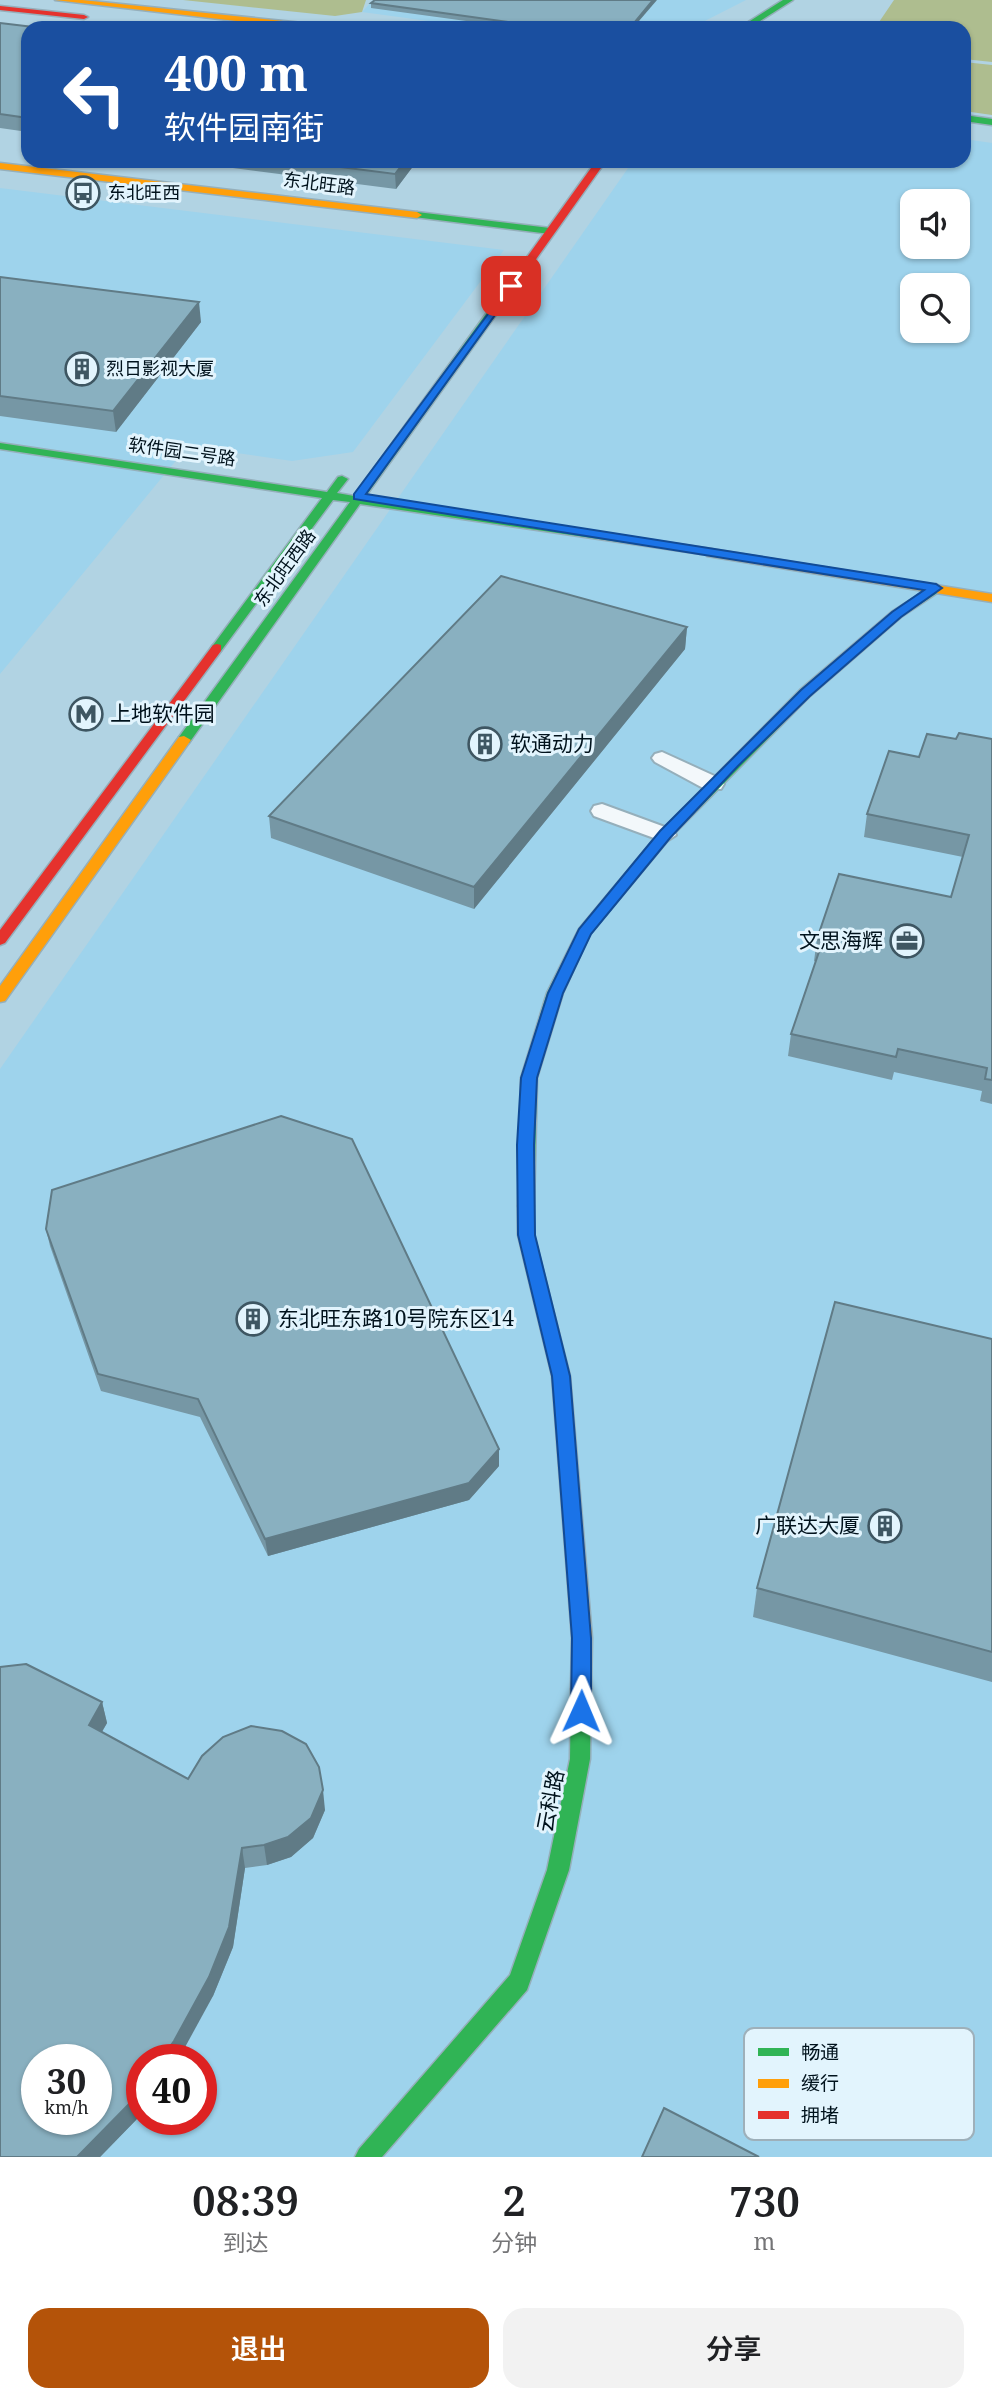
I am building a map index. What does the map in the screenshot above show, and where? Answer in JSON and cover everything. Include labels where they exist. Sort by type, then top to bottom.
[{"type":"street","points":[[59,0],[256,21]]},
{"type":"street","points":[[754,21],[789,0]]},
{"type":"street","points":[[0,8],[125,21]]},
{"type":"street","points":[[971,119],[992,122]]},
{"type":"street","name":"东北旺路","points":[[0,166],[527,229],[546,237]]},
{"type":"street","name":"东北旺西路","points":[[0,997],[596,168]]},
{"type":"street","name":"东北旺路","points":[[0,177],[527,229]]},
{"type":"street","name":"软件园二号路","points":[[0,446],[358,497],[992,598]]},
{"type":"street","name":"东北旺西路","points":[[0,940],[349,469]]},
{"type":"street","name":"云科路","points":[[367,2157],[519,1982],[558,1870],[580,1759],[582,1638],[561,1376],[526,1235],[525,1145],[529,1078],[555,993],[584,932],[665,835],[713,784],[815,685],[897,614],[936,588]]},
{"type":"street","points":[[662,758],[713,784]]},
{"type":"street","points":[[602,811],[665,835]]},
{"type":"shaded area","points":[[373,0],[746,0],[705,21],[428,21],[362,12]]},
{"type":"shaded area","points":[[971,140],[992,143],[992,2157],[0,2157],[0,1069],[628,168],[971,168]]},
{"type":"shaded area","points":[[0,188],[504,250],[353,452],[292,461],[188,446],[0,674]]},
{"type":"green space","points":[[183,0],[366,0],[362,12],[335,16]]},
{"type":"green space","points":[[894,0],[992,0],[992,62],[971,60],[971,21],[880,21]]},
{"type":"green space","points":[[971,63],[992,65],[992,115],[971,112]]},
{"type":"building","points":[[375,0],[653,0],[636,21],[501,21],[371,3]]},
{"type":"building","points":[[0,23],[21,26],[21,117],[0,114]]},
{"type":"building","points":[[348,168],[400,168],[395,174]]},
{"type":"building","name":"烈日影视大厦","points":[[0,277],[199,302],[113,411],[0,396]]},
{"type":"building","name":"软通动力","points":[[501,576],[687,627],[474,887],[269,816]]},
{"type":"building","name":"文思海辉","points":[[959,733],[992,739],[992,1080],[985,1079],[987,1068],[898,1049],[896,1057],[791,1034],[823,940],[817,939],[839,874],[951,897],[969,835],[867,814],[889,751],[919,757],[927,734],[956,739]]},
{"type":"building","name":"东北旺东路10号院东区14","points":[[281,1116],[352,1139],[499,1449],[469,1483],[265,1539],[198,1399],[98,1374],[46,1229],[52,1190]]},
{"type":"building","name":"广联达大厦","points":[[835,1302],[992,1339],[992,1652],[757,1588]]},
{"type":"building","points":[[26,1664],[102,1702],[89,1725],[188,1779],[202,1756],[223,1737],[251,1726],[282,1731],[306,1744],[319,1767],[323,1790],[311,1818],[288,1837],[264,1845],[242,1848],[229,1927],[209,1977],[174,2041],[172,2044],[126,2044],[126,2107],[112,2121],[112,2044],[21,2044],[21,2135],[99,2135],[77,2157],[0,2157],[0,1667]]},
{"type":"building","points":[[664,2108],[759,2157],[642,2157]]},
{"type":"traffic: fast","points":[[754,21],[789,0]]},
{"type":"traffic: fast","points":[[971,119],[992,122]]},
{"type":"traffic: fast","points":[[417,215],[550,231]]},
{"type":"traffic: fast","points":[[184,740],[503,298]]},
{"type":"traffic: fast","points":[[0,446],[711,553]]},
{"type":"traffic: fast","points":[[217,648],[342,479]]},
{"type":"traffic: fast","points":[[526,1206],[529,1078],[555,993],[584,932],[665,835],[805,693],[897,614],[936,588]]},
{"type":"traffic: fast","points":[[367,2157],[519,1982],[558,1870],[580,1759],[581,1689]]},
{"type":"traffic: slow","points":[[59,0],[256,21]]},
{"type":"traffic: slow","points":[[0,166],[417,215]]},
{"type":"traffic: slow","points":[[711,553],[992,598]]},
{"type":"traffic: slow","points":[[0,997],[184,740]]},
{"type":"traffic: slow","points":[[526,1206],[526,1235],[561,1376],[582,1638],[581,1689]]},
{"type":"traffic: jam","points":[[0,8],[84,17]]},
{"type":"traffic: jam","points":[[503,298],[596,168]]},
{"type":"traffic: jam","points":[[0,940],[217,648]]},
{"type":"place","name":"东北旺西","points":[[83,193]]},
{"type":"place","name":"烈日影视大厦","points":[[82,369]]},
{"type":"place","name":"上地软件园","points":[[86,714]]},
{"type":"place","name":"软通动力","points":[[485,744]]},
{"type":"place","name":"文思海辉","points":[[907,941]]},
{"type":"place","name":"东北旺东路10号院东区14","points":[[253,1319]]},
{"type":"place","name":"广联达大厦","points":[[885,1526]]},
{"type":"route","points":[[511,286],[358,497],[936,588],[897,614],[805,693],[733,763],[665,835],[584,932],[555,993],[529,1078],[525,1145],[526,1235],[561,1376],[582,1638],[581,1711]]}]
